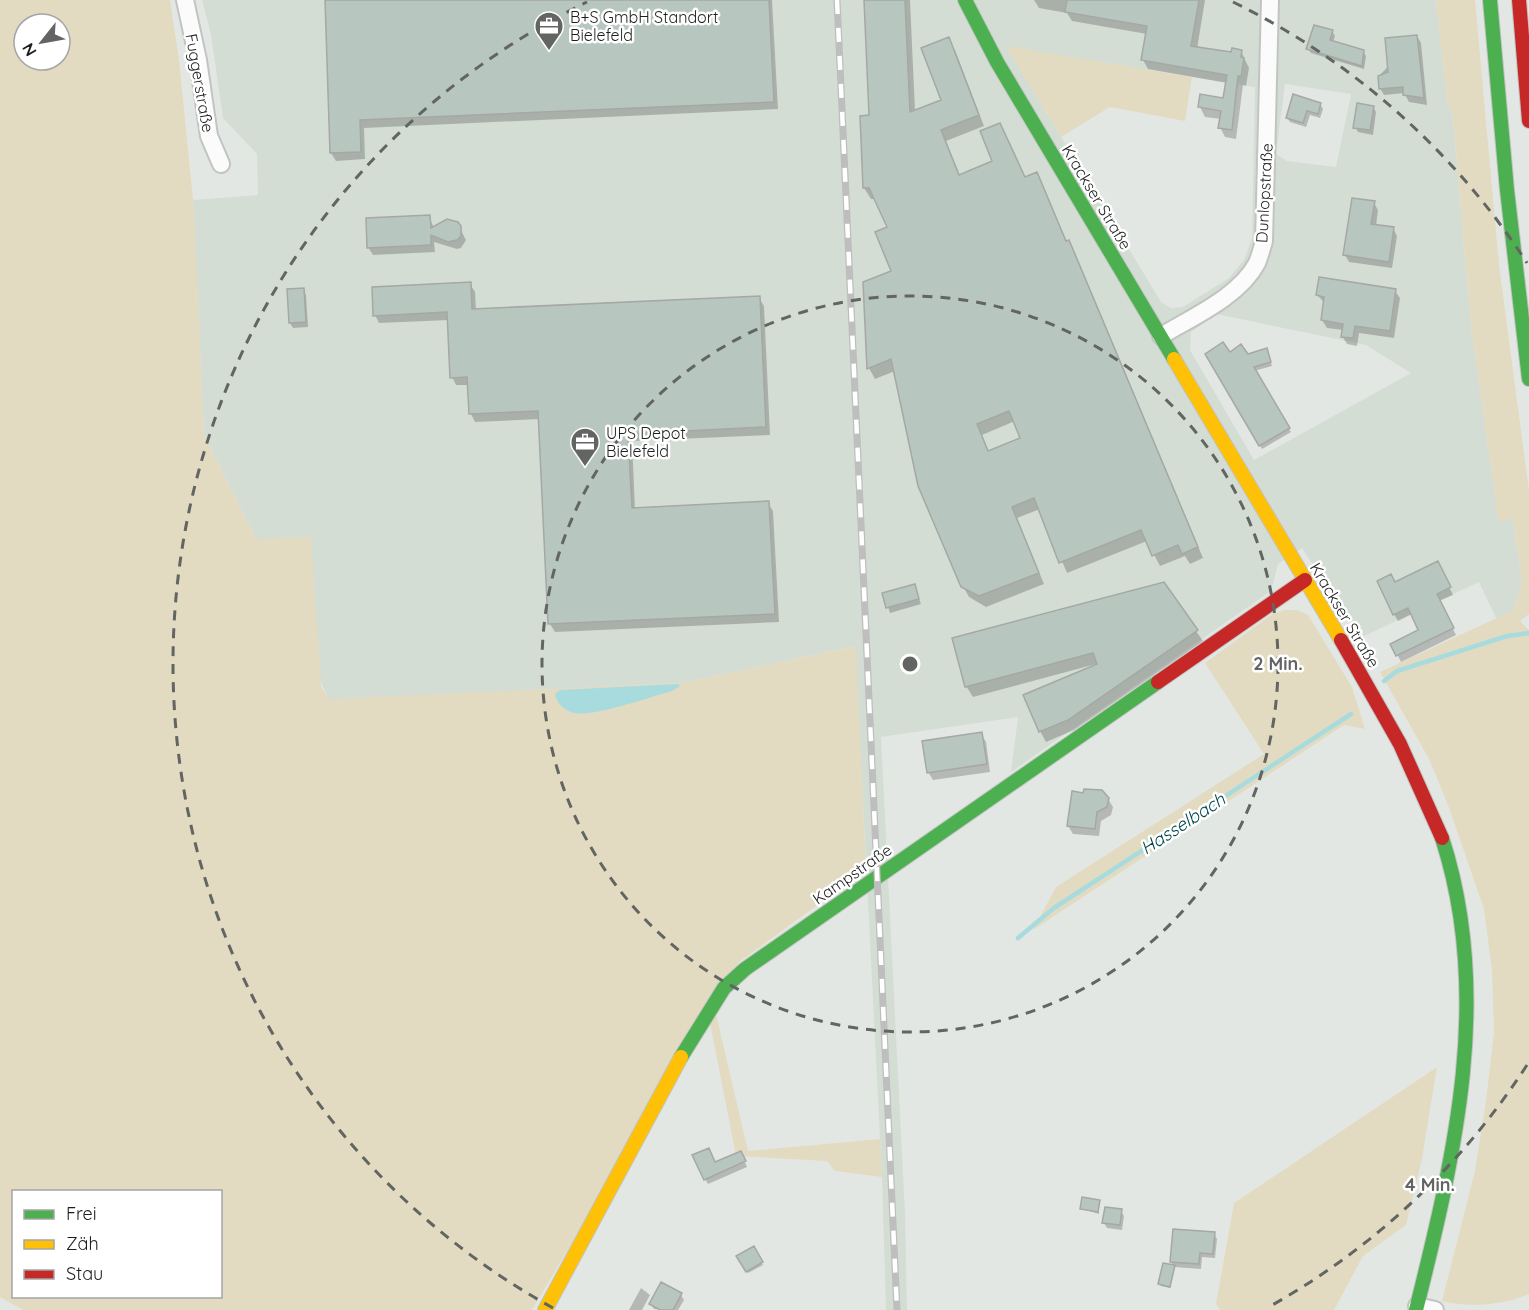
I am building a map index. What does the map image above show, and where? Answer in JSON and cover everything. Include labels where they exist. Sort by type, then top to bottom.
[{"type":"main road","name":"Krackser Straße","points":[[965,0],[997,62],[1401,743],[1438,829],[1453,875],[1461,920],[1467,964],[1469,1010],[1464,1098],[1456,1144],[1416,1308]]},
{"type":"main road","points":[[1490,0],[1508,200],[1529,379]]},
{"type":"main road","points":[[1519,0],[1529,121]]},
{"type":"main road","name":"Kampstraße","points":[[545,1310],[695,1031],[724,988],[745,969],[1305,580]]},
{"type":"street","name":"Fuggerstraße","points":[[185,0],[200,68],[209,136],[221,164]]},
{"type":"street","name":"Dunlopstraße","points":[[1161,336],[1227,295],[1245,279],[1257,263],[1264,241],[1270,0]]},
{"type":"street","points":[[1416,1308],[1435,1310]]},
{"type":"shaded area","points":[[0,0],[170,0],[179,59],[194,209],[204,435],[256,539],[311,537],[321,686],[329,699],[682,683],[856,646],[866,870],[739,962],[532,1310],[23,1310],[0,1297]]},
{"type":"shaded area","points":[[202,0],[1436,0],[1448,107],[1452,108],[1471,326],[1499,522],[1512,517],[1522,581],[1514,610],[1497,620],[1479,582],[1360,638],[1302,548],[1278,564],[1271,591],[1011,772],[1018,717],[881,737],[905,1213],[907,1310],[886,1310],[882,1177],[855,646],[682,683],[329,700],[256,539],[204,435],[193,200],[258,195],[257,154],[223,118],[211,35]],"holes":[[[1007,47],[1255,87],[1252,238],[1244,260],[1229,278],[1183,307],[1171,308],[1161,302]],[[1285,84],[1351,94],[1336,167],[1287,161],[1276,154]],[[1216,314],[1366,345],[1411,373],[1254,460],[1190,350],[1191,332]]]},
{"type":"shaded area","points":[[1436,0],[1475,0],[1499,265],[1529,491],[1529,614],[1520,621],[1529,630],[1529,1294],[1508,1301],[1475,1305],[1442,1301],[1475,1171],[1494,1032],[1492,971],[1484,909],[1448,805],[1429,759],[1380,672],[1514,610],[1522,581],[1512,517],[1499,523],[1471,326],[1452,108],[1448,108]]},
{"type":"shaded area","points":[[1006,46],[1192,77],[1185,121],[1110,107],[1061,137]]},
{"type":"shaded area","points":[[1284,610],[1297,610],[1308,615],[1352,687],[1365,729],[1344,725],[1033,930],[1056,887],[1264,754],[1205,663],[1271,615]]},
{"type":"shaded area","points":[[716,1014],[748,1151],[880,1139],[882,1177],[835,1171],[827,1161],[736,1156],[710,1023]]},
{"type":"shaded area","points":[[1437,1067],[1422,1159],[1406,1225],[1363,1256],[1334,1310],[1220,1310],[1216,1304],[1234,1203]]},
{"type":"water","points":[[678,684],[680,686],[672,691],[637,702],[583,713],[574,713],[564,708],[555,694],[560,690]]},
{"type":"building","name":"B+S GmbH Standort Bielefeld","points":[[325,0],[769,0],[774,102],[360,120],[361,152],[330,153]]},
{"type":"building","points":[[864,0],[905,0],[910,112],[941,100],[921,48],[949,37],[979,115],[941,130],[959,175],[992,161],[980,131],[1000,123],[1025,177],[1037,172],[1066,241],[1069,240],[1198,547],[1182,554],[1178,545],[1152,556],[1141,530],[1059,563],[1034,498],[1012,507],[1039,573],[979,596],[961,587],[918,486],[891,359],[867,369],[863,282],[891,271],[875,232],[887,227],[869,188],[863,188],[860,116],[869,115]],"holes":[[[1009,411],[1020,438],[988,451],[977,424]]]},
{"type":"building","points":[[1067,0],[1199,0],[1191,46],[1231,52],[1232,48],[1242,50],[1241,57],[1244,58],[1241,77],[1238,76],[1232,130],[1218,128],[1221,111],[1198,107],[1200,94],[1223,98],[1227,75],[1141,60],[1147,26],[1065,12]]},
{"type":"building","points":[[1314,25],[1333,30],[1330,40],[1364,50],[1362,66],[1306,49]]},
{"type":"building","points":[[1417,35],[1424,98],[1403,95],[1403,87],[1379,89],[1378,76],[1388,72],[1385,38]]},
{"type":"building","points":[[1293,94],[1321,103],[1318,114],[1307,111],[1303,123],[1286,118]]},
{"type":"building","points":[[1357,103],[1374,106],[1370,130],[1353,128]]},
{"type":"building","points":[[1352,198],[1375,201],[1371,224],[1394,227],[1389,262],[1343,255]]},
{"type":"building","points":[[430,215],[431,228],[447,219],[458,222],[461,226],[461,236],[457,240],[448,242],[431,235],[431,245],[367,248],[366,218]]},
{"type":"building","points":[[1319,277],[1396,289],[1390,331],[1355,326],[1353,338],[1341,337],[1343,324],[1321,320],[1324,297],[1316,295]]},
{"type":"building","name":"UPS Depot Bielefeld","points":[[471,282],[472,309],[760,296],[766,427],[628,434],[632,508],[769,501],[775,614],[548,624],[538,411],[469,414],[467,377],[450,378],[447,312],[373,316],[372,287]]},
{"type":"building","points":[[304,288],[306,322],[289,323],[287,289]]},
{"type":"building","points":[[1223,342],[1230,352],[1241,344],[1248,354],[1267,348],[1271,362],[1254,367],[1290,428],[1259,446],[1205,354]]},
{"type":"building","points":[[1438,561],[1451,587],[1437,594],[1454,628],[1396,656],[1390,644],[1418,630],[1408,608],[1393,615],[1377,581],[1391,574],[1395,582]]},
{"type":"building","points":[[1164,582],[1198,630],[1068,720],[1039,732],[1023,695],[1097,664],[1093,653],[965,687],[952,638]]},
{"type":"building","points":[[915,584],[919,599],[886,608],[882,593]]},
{"type":"building","points":[[982,732],[987,764],[927,773],[922,741]]},
{"type":"building","points":[[1084,789],[1102,790],[1109,798],[1107,807],[1097,812],[1095,829],[1067,826],[1072,791],[1083,793]]},
{"type":"building","points":[[709,1148],[715,1162],[741,1151],[746,1161],[704,1180],[692,1155]]},
{"type":"building","points":[[1082,1197],[1100,1200],[1098,1212],[1080,1209]]},
{"type":"building","points":[[1105,1207],[1122,1209],[1120,1225],[1102,1223]]},
{"type":"building","points":[[1173,1229],[1215,1232],[1213,1254],[1200,1253],[1199,1264],[1170,1262]]},
{"type":"building","points":[[754,1246],[763,1262],[746,1272],[736,1256]]},
{"type":"building","points":[[1163,1263],[1175,1265],[1170,1287],[1158,1284]]},
{"type":"building","points":[[661,1282],[682,1293],[673,1310],[660,1310],[649,1304]]},
{"type":"waterway","points":[[1384,681],[1397,671],[1507,636],[1529,633]]},
{"type":"waterway","name":"Hasselbach","points":[[1018,938],[1054,908],[1351,714]]},
{"type":"railway","points":[[837,0],[897,1310]]},
{"type":"traffic: fast","points":[[965,0],[997,62],[1174,359]]},
{"type":"traffic: fast","points":[[1490,0],[1507,190],[1529,379]]},
{"type":"traffic: fast","points":[[681,1057],[724,988],[745,969],[1158,682]]},
{"type":"traffic: fast","points":[[1416,1310],[1444,1193],[1463,1074],[1466,1015],[1465,956],[1457,897],[1442,838]]},
{"type":"traffic: slow","points":[[1174,359],[1341,640]]},
{"type":"traffic: slow","points":[[545,1310],[681,1057]]},
{"type":"traffic: jam","points":[[1519,0],[1529,121]]},
{"type":"traffic: jam","points":[[1158,682],[1305,580]]},
{"type":"traffic: jam","points":[[1341,640],[1400,744],[1442,838]]},
{"type":"place","name":"B+S GmbH Standort Bielefeld","points":[[549,52]]},
{"type":"place","name":"UPS Depot Bielefeld","points":[[585,468]]}]
